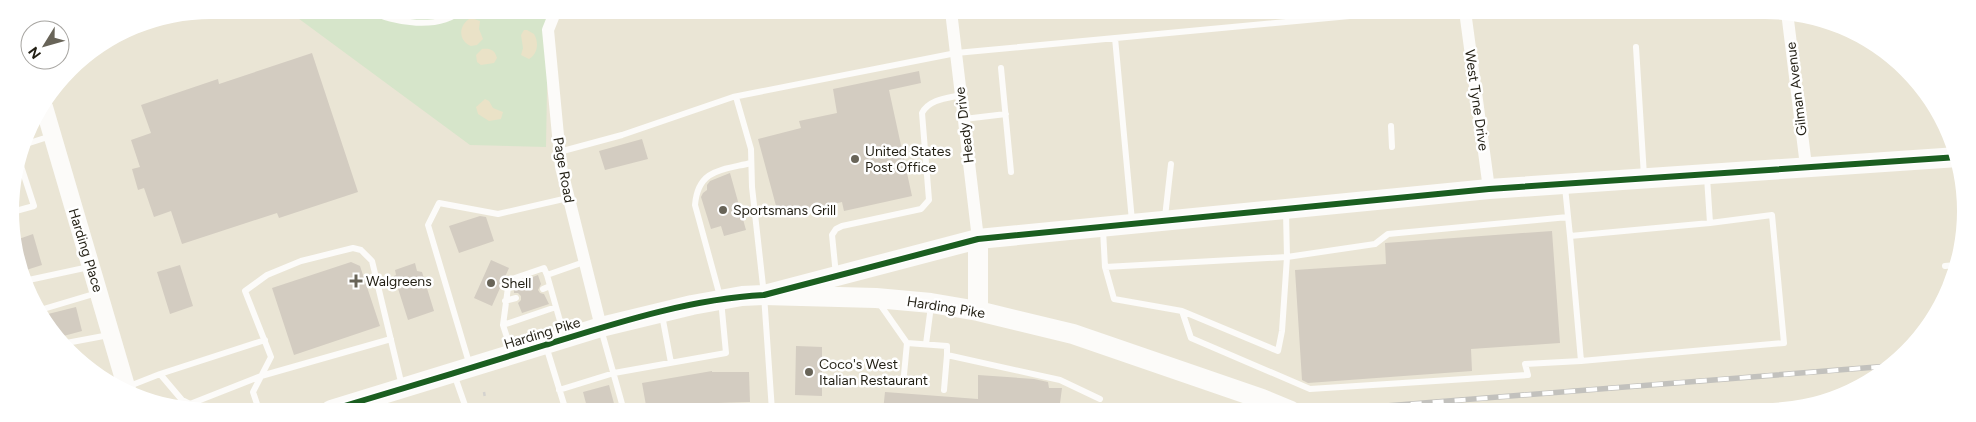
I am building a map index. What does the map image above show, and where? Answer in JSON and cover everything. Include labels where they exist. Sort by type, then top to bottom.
[{"type":"main road","name":"Harding Place","points":[[46,113],[125,382]]},
{"type":"main road","points":[[764,295],[978,239],[1489,189],[1950,157]]},
{"type":"main road","points":[[978,239],[978,311]]},
{"type":"main road","name":"Harding Pike","points":[[354,403],[601,327],[721,300],[764,295],[876,298],[931,303],[978,311],[1073,334],[1272,403]]},
{"type":"street","name":"Page Road","points":[[552,19],[548,30],[560,167],[601,327]]},
{"type":"street","name":"Heady Drive","points":[[952,19],[978,239]]},
{"type":"street","name":"West Tyne Drive","points":[[1466,19],[1489,189]]},
{"type":"street","name":"Gilman Avenue","points":[[1788,20],[1806,166]]},
{"type":"lane","points":[[390,19],[406,22],[448,19]]},
{"type":"lane","points":[[559,152],[622,135],[736,97],[956,53],[1318,19]]},
{"type":"lane","points":[[1114,38],[1132,224]]},
{"type":"lane","points":[[1636,47],[1644,177]]},
{"type":"lane","points":[[1001,68],[1011,172]]},
{"type":"lane","points":[[836,276],[832,235],[836,229],[842,226],[921,209],[929,200],[922,113],[930,103],[961,94]]},
{"type":"lane","points":[[736,97],[751,149],[752,187],[764,295],[771,403]]},
{"type":"lane","points":[[964,119],[1006,114]]},
{"type":"lane","points":[[1391,126],[1392,147]]},
{"type":"lane","points":[[31,142],[52,135]]},
{"type":"lane","points":[[559,390],[614,373],[726,353],[721,300],[696,205],[696,191],[710,173],[751,163]]},
{"type":"lane","points":[[1165,220],[1171,164]]},
{"type":"lane","points":[[19,210],[34,206],[23,171]]},
{"type":"lane","points":[[1707,173],[1710,223]]},
{"type":"lane","points":[[1565,183],[1581,361]]},
{"type":"lane","points":[[466,403],[462,370],[428,225],[439,203],[498,214],[568,198]]},
{"type":"lane","points":[[1103,226],[1106,267],[1114,299],[1182,310],[1278,351],[1282,331],[1287,257],[1286,209]]},
{"type":"lane","points":[[1182,310],[1191,338],[1310,390],[1528,375],[1525,364],[1581,361],[1784,343],[1772,215],[1710,223],[1570,236]]},
{"type":"lane","points":[[1106,267],[1287,257],[1375,244],[1388,234],[1568,217]]},
{"type":"lane","points":[[257,403],[253,392],[271,357],[246,291],[266,275],[301,261],[354,248],[361,250],[372,261],[403,388]]},
{"type":"lane","points":[[547,275],[584,262]]},
{"type":"lane","points":[[31,279],[90,266]]},
{"type":"lane","points":[[1945,266],[1949,266]]},
{"type":"lane","points":[[513,355],[503,324],[509,280],[544,268],[565,339]]},
{"type":"lane","points":[[543,289],[550,286]]},
{"type":"lane","points":[[46,308],[99,293]]},
{"type":"lane","points":[[505,301],[516,298]]},
{"type":"lane","points":[[876,298],[907,343],[903,385]]},
{"type":"lane","points":[[926,344],[931,303]]},
{"type":"lane","points":[[503,324],[556,307]]},
{"type":"lane","points":[[662,312],[671,363]]},
{"type":"lane","points":[[601,327],[622,403]]},
{"type":"lane","points":[[70,342],[111,334]]},
{"type":"lane","points":[[194,403],[262,376],[391,339]]},
{"type":"lane","points":[[133,387],[160,374],[265,340]]},
{"type":"lane","points":[[907,343],[948,346],[944,390]]},
{"type":"lane","points":[[545,345],[563,403]]},
{"type":"lane","points":[[947,355],[1060,380],[1100,399]]},
{"type":"lane","points":[[160,374],[182,400],[186,402]]},
{"type":"path","points":[[484,392],[485,398]]},
{"type":"green space","points":[[299,19],[552,19],[548,30],[546,147],[470,145]]},
{"type":"sand","points":[[474,19],[480,21],[479,29],[483,39],[477,45],[471,46],[463,40],[461,32],[467,21]]},
{"type":"sand","points":[[524,30],[534,34],[537,41],[536,51],[529,59],[521,55],[523,48],[521,35]]},
{"type":"sand","points":[[482,49],[493,51],[497,58],[494,63],[481,65],[477,62],[476,55]]},
{"type":"sand","points":[[485,99],[489,101],[493,108],[503,112],[501,119],[489,121],[478,114],[476,107]]},
{"type":"building","points":[[312,53],[358,192],[279,218],[277,213],[182,244],[171,211],[154,217],[144,188],[138,190],[132,169],[140,167],[131,140],[151,133],[141,105],[218,79],[219,84]]},
{"type":"building","name":"United States Post Office","points":[[919,71],[921,83],[889,90],[912,196],[844,211],[842,202],[779,217],[758,139],[801,128],[799,121],[837,113],[833,89]]},
{"type":"building","points":[[642,139],[648,159],[605,170],[599,151]]},
{"type":"building","name":"Sportsmans Grill","points":[[730,173],[746,230],[724,236],[721,226],[711,229],[701,197],[707,190],[707,185],[710,181]]},
{"type":"building","points":[[480,216],[486,217],[494,241],[459,253],[449,226]]},
{"type":"building","points":[[1552,231],[1560,343],[1471,349],[1472,371],[1308,383],[1302,380],[1295,270],[1386,264],[1385,243]]},
{"type":"building","points":[[33,234],[42,265],[28,270],[20,238]]},
{"type":"building","name":"Shell","points":[[491,260],[509,268],[492,306],[474,298]]},
{"type":"building","name":"Walgreens","points":[[351,262],[360,266],[380,326],[294,355],[272,288]]},
{"type":"building","points":[[415,263],[417,271],[422,272],[434,311],[408,320],[394,276],[396,275],[395,270]]},
{"type":"building","points":[[180,265],[193,306],[170,314],[157,272]]},
{"type":"building","name":"Shell","points":[[538,275],[541,284],[538,290],[544,294],[549,304],[522,313],[518,303],[521,300],[521,296],[518,293],[514,293],[514,284]]},
{"type":"building","points":[[76,307],[82,331],[64,336],[49,314]]},
{"type":"building","points":[[796,346],[822,347],[822,396],[795,395]]},
{"type":"building","points":[[712,371],[749,372],[750,402],[646,403],[642,383]]},
{"type":"building","points":[[978,375],[1034,379],[1048,382],[1049,388],[1062,388],[1060,403],[884,403],[885,392],[978,399]]},
{"type":"building","points":[[609,385],[614,403],[586,403],[583,392]]},
{"type":"railway","points":[[1424,403],[1878,367]]},
{"type":"cycle path","points":[[354,403],[653,313],[708,301],[764,295],[978,239],[1489,189],[1950,158]]},
{"type":"place","name":"United States Post Office","points":[[855,159]]},
{"type":"place","name":"Sportsmans Grill","points":[[723,210]]},
{"type":"place","name":"Walgreens","points":[[356,281]]},
{"type":"place","name":"Shell","points":[[491,283]]},
{"type":"place","name":"Coco's West Italian Restaurant","points":[[809,372]]}]
